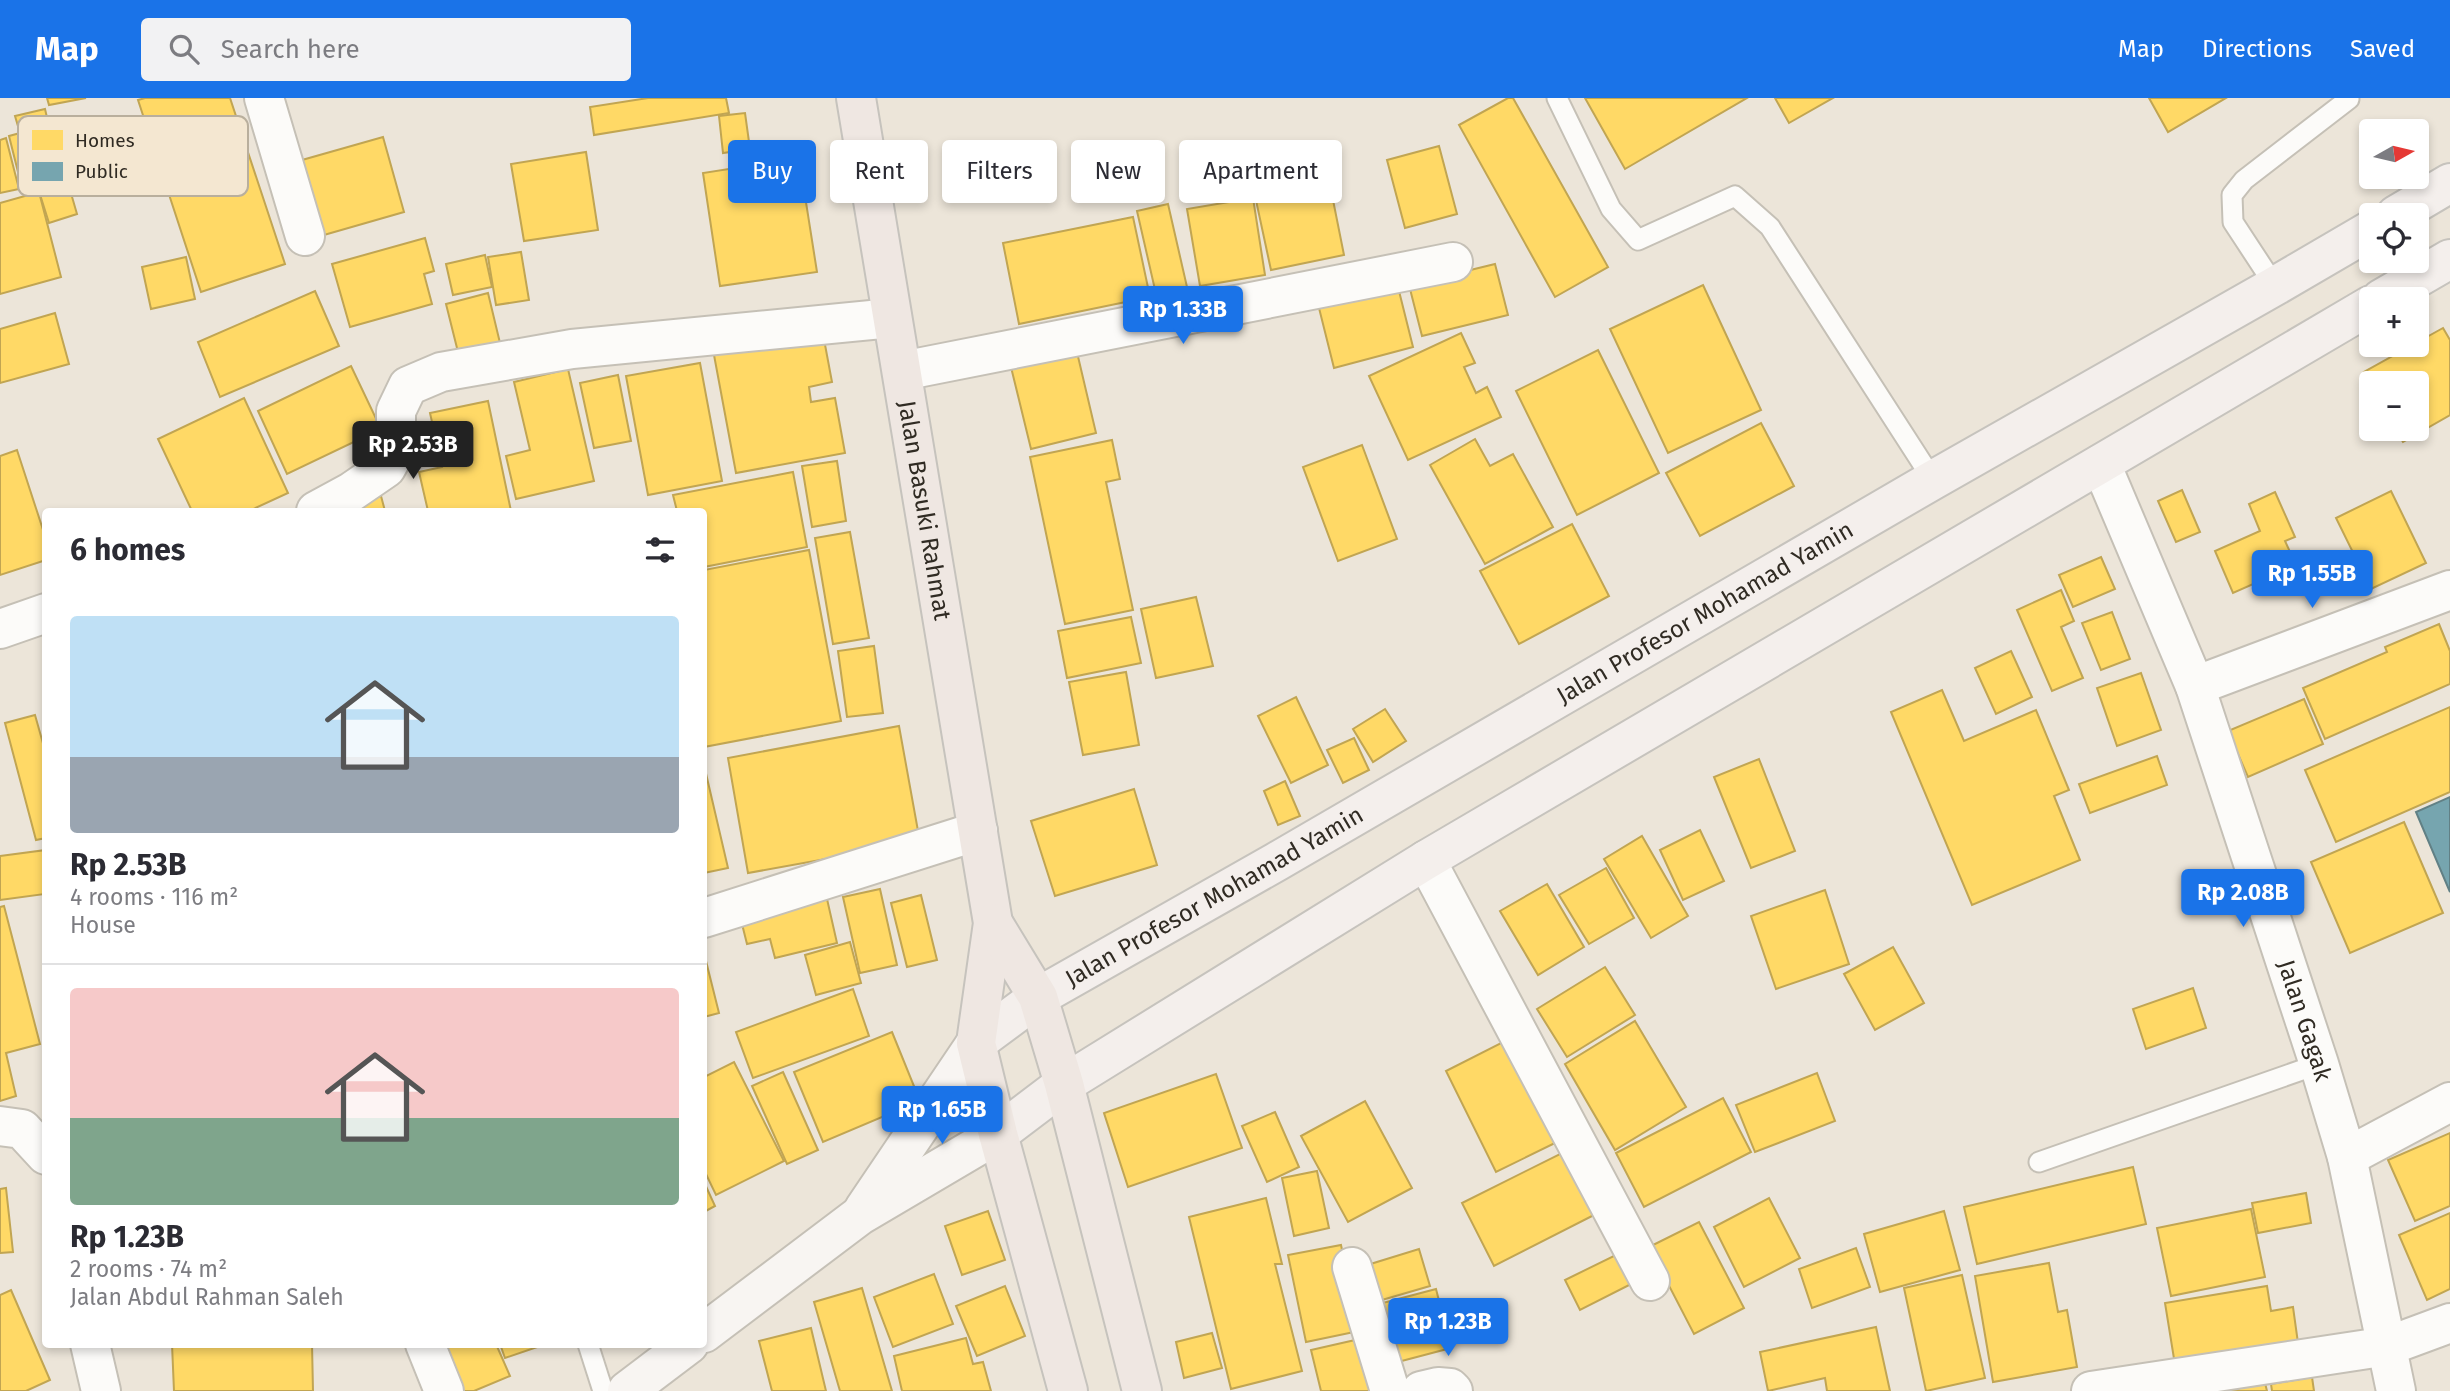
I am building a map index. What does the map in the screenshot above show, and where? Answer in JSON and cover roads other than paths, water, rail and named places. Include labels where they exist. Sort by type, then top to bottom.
[{"type":"highway","name":"Jalan Basuki Rahmat","points":[[856,98],[993,923]]},
{"type":"highway","points":[[993,923],[1038,997],[1064,1084],[1142,1391]]},
{"type":"highway","points":[[993,923],[976,1043],[1068,1391]]},
{"type":"main road","points":[[2416,203],[2450,183]]},
{"type":"main road","name":"Jalan Profesor Mohamad Yamin","points":[[976,1043],[1038,997],[2359,237]]},
{"type":"main road","points":[[2402,287],[2450,259]]},
{"type":"main road","points":[[707,1331],[859,1216],[998,1134],[1064,1084],[1426,860],[2359,312]]},
{"type":"main road","points":[[859,1216],[976,1043]]},
{"type":"main road","points":[[627,1391],[684,1348]]},
{"type":"street","points":[[264,98],[305,236]]},
{"type":"street","points":[[902,371],[1453,262]]},
{"type":"street","points":[[322,508],[386,468],[396,450],[397,411],[408,386],[441,372],[572,349],[892,318]]},
{"type":"street","name":"Jalan Gagak","points":[[2101,464],[2195,686],[2319,1064],[2347,1157],[2396,1391]]},
{"type":"street","points":[[2195,686],[2450,590]]},
{"type":"street","points":[[0,629],[42,614]]},
{"type":"street","points":[[707,917],[978,831]]},
{"type":"street","points":[[1426,860],[1650,1281]]},
{"type":"street","points":[[2347,1157],[2450,1102]]},
{"type":"street","points":[[0,1126],[22,1129],[42,1151]]},
{"type":"street","points":[[1352,1267],[1390,1391]]},
{"type":"street","points":[[2091,1391],[2388,1346],[2450,1323]]},
{"type":"street","points":[[91,1348],[101,1391]]},
{"type":"street","points":[[427,1348],[444,1391]]},
{"type":"street","points":[[1421,1391],[1438,1387],[1450,1388],[1453,1391]]},
{"type":"lane","points":[[1557,98],[1611,209],[1638,240],[1735,196],[1770,227],[1933,480]]},
{"type":"lane","points":[[2275,286],[2233,222],[2232,195],[2244,180],[2349,99]]},
{"type":"lane","points":[[2039,1162],[2319,1064]]},
{"type":"lane","points":[[589,1348],[603,1391]]}]
